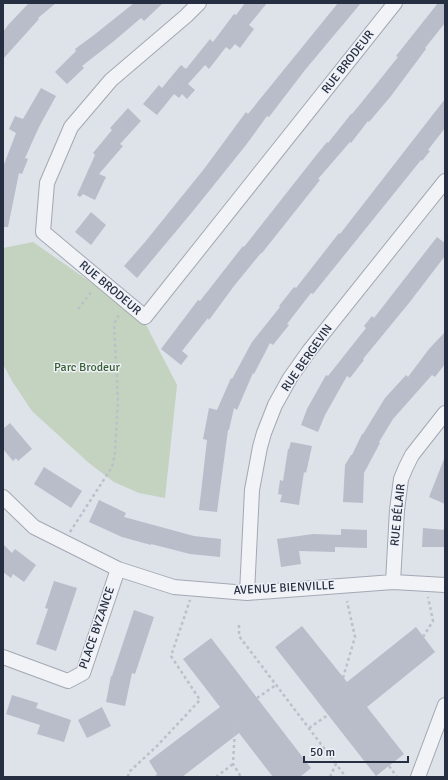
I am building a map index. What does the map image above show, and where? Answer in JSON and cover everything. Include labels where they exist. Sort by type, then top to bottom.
[{"type":"street","name":"RUE BRODEUR","points":[[199,3],[186,16],[111,80],[71,126],[47,182],[43,232],[145,317],[395,3]]},
{"type":"street","name":"RUE BERGEVIN","points":[[247,593],[254,475],[264,433],[275,405],[290,378],[309,351],[445,181]]},
{"type":"street","name":"RUE BÉLAIR","points":[[393,582],[397,510],[401,479],[412,455],[445,413]]},
{"type":"street","name":"AVENUE BIENVILLE","points":[[3,497],[34,527],[118,569],[174,587],[247,593],[393,582],[445,585]]},
{"type":"street","name":"PLACE BYZANCE","points":[[3,657],[68,681],[83,673],[118,569]]},
{"type":"street","points":[[418,777],[445,705]]},
{"type":"path","points":[[78,310],[100,280]]},
{"type":"path","points":[[69,534],[112,467],[115,453],[118,401],[114,324],[126,302]]},
{"type":"path","points":[[128,777],[129,772],[157,746],[200,700],[171,656],[194,589]]},
{"type":"path","points":[[423,637],[433,621],[428,597]]},
{"type":"path","points":[[343,678],[355,637],[347,601]]},
{"type":"path","points":[[240,625],[239,636],[346,777]]},
{"type":"path","points":[[258,698],[276,685]]},
{"type":"path","points":[[309,728],[328,715]]},
{"type":"path","points":[[235,727],[233,764],[241,777]]},
{"type":"path","points":[[216,777],[233,764]]},
{"type":"path","points":[[330,777],[336,764]]},
{"type":"path","points":[[389,766],[397,777]]},
{"type":"green space","name":"Parc Brodeur","points":[[33,242],[143,319],[177,385],[165,498],[139,493],[114,482],[89,463],[32,411],[12,381],[3,364],[3,248]]},
{"type":"building","points":[[29,3],[56,3],[38,18],[39,19],[3,59],[3,32]]},
{"type":"building","points":[[134,3],[163,3],[144,21],[141,18],[82,66],[84,68],[67,84],[55,72],[76,51],[75,49]]},
{"type":"building","points":[[245,3],[267,3],[249,25],[254,29],[240,48],[235,44],[230,50],[226,47],[209,69],[205,65],[188,84],[195,90],[187,99],[182,94],[179,98],[174,94],[157,115],[143,104],[159,85],[162,88],[181,65],[186,69],[210,39],[213,42],[234,14],[236,15]]},
{"type":"building","points":[[338,3],[361,3],[305,70],[269,117],[267,116],[246,145],[137,278],[124,266],[204,169],[246,112],[248,114]]},
{"type":"building","points":[[438,3],[445,3],[445,23],[425,48],[426,49],[391,96],[318,179],[320,180],[234,286],[209,320],[208,318],[182,351],[188,356],[181,365],[161,349],[198,300],[200,301],[327,142],[328,143],[370,92]]},
{"type":"building","points":[[41,88],[56,96],[39,127],[25,158],[28,159],[22,174],[19,173],[8,227],[3,227],[3,167],[16,133],[9,129],[15,116],[23,119]]},
{"type":"building","points":[[445,99],[445,128],[428,150],[430,151],[422,161],[421,160],[313,294],[311,293],[273,345],[270,343],[254,374],[253,373],[237,410],[234,408],[228,430],[217,512],[199,510],[207,440],[203,439],[209,408],[217,410],[231,378],[232,379],[252,342],[294,287],[296,288],[339,233],[340,234]]},
{"type":"building","points":[[128,108],[141,121],[120,144],[123,146],[99,174],[106,177],[95,200],[83,194],[80,197],[77,195],[95,155],[93,153],[112,130],[110,128]]},
{"type":"building","points":[[91,212],[106,225],[91,245],[75,232]]},
{"type":"building","points":[[437,237],[445,243],[445,256],[363,359],[364,360],[350,378],[347,376],[325,415],[318,432],[301,425],[307,409],[326,375],[328,376],[366,328],[364,326],[372,316],[374,318]]},
{"type":"building","points":[[445,332],[445,364],[435,377],[432,375],[393,419],[379,442],[380,443],[364,473],[363,503],[343,502],[345,465],[352,455],[362,434],[385,398],[406,375],[408,377],[429,349]]},
{"type":"building","points":[[10,423],[32,449],[18,461],[16,458],[13,461],[3,449],[3,429]]},
{"type":"building","points":[[291,442],[312,446],[306,473],[304,472],[299,505],[280,502],[282,495],[278,494],[280,480],[283,481],[288,449]]},
{"type":"building","points":[[444,459],[445,460],[445,504],[429,497]]},
{"type":"building","points":[[44,467],[82,491],[71,508],[34,484]]},
{"type":"building","points":[[99,500],[126,513],[124,517],[194,536],[221,539],[220,557],[190,554],[151,545],[122,537],[89,522]]},
{"type":"building","points":[[423,528],[445,530],[445,547],[422,547]]},
{"type":"building","points":[[341,529],[367,530],[367,548],[335,547],[335,552],[299,551],[301,564],[281,567],[277,539],[313,534],[341,535]]},
{"type":"building","points":[[3,544],[12,553],[15,549],[36,565],[24,582],[13,574],[11,578],[3,572]]},
{"type":"building","points":[[54,581],[77,588],[56,651],[36,644],[48,609],[45,608]]},
{"type":"building","points":[[134,610],[154,617],[135,674],[132,673],[125,706],[106,702],[111,676]]},
{"type":"building","points":[[302,626],[347,682],[416,627],[435,652],[367,707],[404,754],[376,776],[275,647]]},
{"type":"building","points":[[211,638],[311,768],[300,777],[273,777],[239,733],[182,777],[159,777],[149,761],[220,707],[183,659]]},
{"type":"building","points":[[12,695],[38,703],[36,708],[71,720],[64,742],[37,734],[40,725],[6,714]]},
{"type":"building","points":[[102,707],[111,726],[87,738],[78,720]]}]
